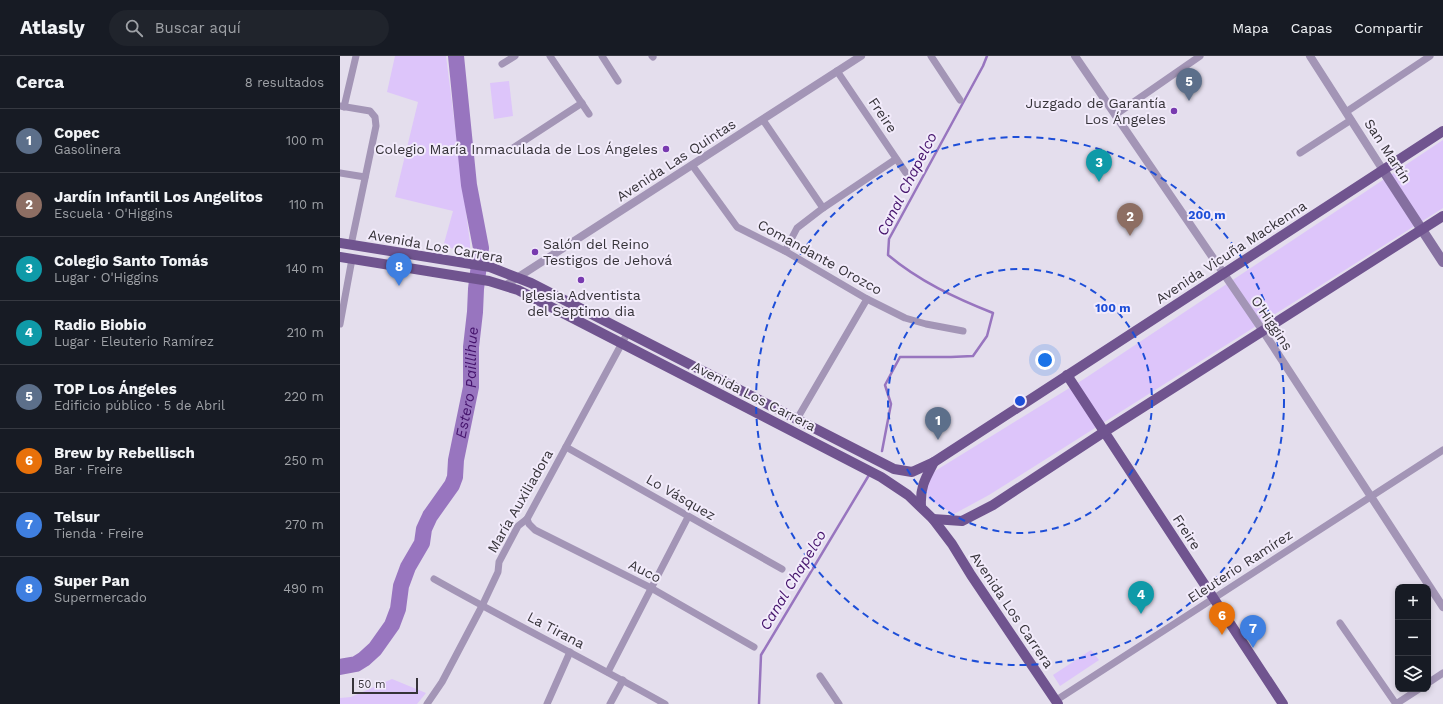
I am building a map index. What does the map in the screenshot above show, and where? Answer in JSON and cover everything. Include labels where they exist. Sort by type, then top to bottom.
[{"type":"main road","name":"Avenida Vicuña Mackenna","points":[[921,506],[921,490],[923,482],[934,462],[1443,132]]},
{"type":"main road","name":"San Martín","points":[[1384,170],[1443,262]]},
{"type":"main road","points":[[933,519],[962,521],[993,505],[1104,432],[1443,216]]},
{"type":"main road","name":"Avenida Los Carrera","points":[[340,243],[490,266],[519,277],[894,469],[912,472],[934,462]]},
{"type":"main road","name":"Avenida Los Carrera","points":[[340,257],[462,276],[506,286],[546,304],[882,477],[908,495],[933,519],[952,544],[1055,703]]},
{"type":"main road","name":"Freire","points":[[1067,375],[1283,704]]},
{"type":"street","points":[[351,245],[376,126],[375,117],[370,110],[342,106],[356,56]]},
{"type":"street","points":[[502,64],[515,56]]},
{"type":"street","points":[[550,56],[589,114]]},
{"type":"street","points":[[602,56],[618,81]]},
{"type":"street","name":"Avenida Las Quintas","points":[[506,286],[861,56]]},
{"type":"street","points":[[931,56],[960,100]]},
{"type":"street","name":"O'Higgins","points":[[1075,56],[1263,331],[1443,607]]},
{"type":"street","points":[[1115,115],[1200,56]]},
{"type":"street","name":"San Martín","points":[[1310,56],[1384,170]]},
{"type":"street","points":[[1346,112],[1430,56]]},
{"type":"street","name":"Freire","points":[[837,71],[906,174]]},
{"type":"street","points":[[510,150],[582,103]]},
{"type":"street","points":[[763,120],[823,208]]},
{"type":"street","points":[[1300,153],[1351,120]]},
{"type":"street","points":[[785,251],[797,228],[823,208],[896,159]]},
{"type":"street","name":"Comandante Orozco","points":[[692,165],[736,227],[785,251],[867,299],[905,318],[926,324],[963,331]]},
{"type":"street","points":[[340,173],[365,177]]},
{"type":"street","points":[[340,324],[352,259]]},
{"type":"street","points":[[798,419],[867,299]]},
{"type":"street","name":"María Auxiliadora","points":[[427,704],[442,682],[482,606],[498,572],[499,562],[518,526],[527,519],[628,332]]},
{"type":"street","name":"Lo Vásquez","points":[[566,447],[782,569]]},
{"type":"street","name":"Eleuterio Ramírez","points":[[1055,703],[1443,450]]},
{"type":"street","points":[[608,672],[688,517]]},
{"type":"street","name":"Auco","points":[[527,519],[529,524],[535,530],[651,588],[754,647]]},
{"type":"street","name":"La Tirana","points":[[434,579],[665,704]]},
{"type":"street","points":[[1340,624],[1396,704],[1414,692]]},
{"type":"street","points":[[547,704],[570,652]]},
{"type":"street","points":[[1431,681],[1443,673]]},
{"type":"street","points":[[820,676],[839,704]]},
{"type":"street","points":[[610,704],[623,680]]},
{"type":"shaded area","points":[[395,56],[446,56],[470,251],[443,247],[453,211],[395,197],[418,102],[387,92]]},
{"type":"shaded area","points":[[509,81],[513,116],[494,119],[490,83]]},
{"type":"shaded area","points":[[1443,140],[1443,208],[989,495],[954,514],[928,499],[926,483],[935,471],[1084,379]]},
{"type":"shaded area","points":[[1091,650],[1099,660],[1060,686],[1053,675]]},
{"type":"shaded area","points":[[392,679],[426,693],[417,704],[340,704],[340,698],[351,697]]},
{"type":"waterway","name":"Estero Paillihue","points":[[340,667],[356,664],[364,659],[375,649],[392,625],[398,609],[401,586],[408,567],[422,543],[424,529],[430,516],[452,485],[455,477],[456,460],[471,387],[471,347],[481,248],[469,185],[456,56]]},
{"type":"waterway","name":"Canal Chapelco","points":[[882,451],[891,404],[885,385],[900,357],[973,356],[987,336],[993,313],[925,281],[888,255],[889,239],[987,56]]},
{"type":"waterway","name":"Canal Chapelco","points":[[759,704],[761,655],[869,475]]},
{"type":"place","name":"TOP Los Ángeles","points":[[1189,101]]},
{"type":"place","name":"Juzgado de Garantía Los Ángeles","points":[[1174,111]]},
{"type":"place","name":"Colegio María Inmaculada de Los Ángeles","points":[[666,149]]},
{"type":"place","name":"Colegio Santo Tomás","points":[[1099,182]]},
{"type":"place","name":"Jardín Infantil Los Angelitos","points":[[1130,236]]},
{"type":"place","name":"Salón del Reino Testigos de Jehová","points":[[535,252]]},
{"type":"place","name":"Iglesia Adventista del Septimo dia","points":[[581,280]]},
{"type":"place","name":"Super Pan","points":[[399,286]]},
{"type":"place","name":"Copec","points":[[938,440]]},
{"type":"place","name":"Radio Biobio","points":[[1141,614]]},
{"type":"place","name":"Brew by Rebellisch","points":[[1222,635]]},
{"type":"place","name":"Telsur","points":[[1253,648]]}]
